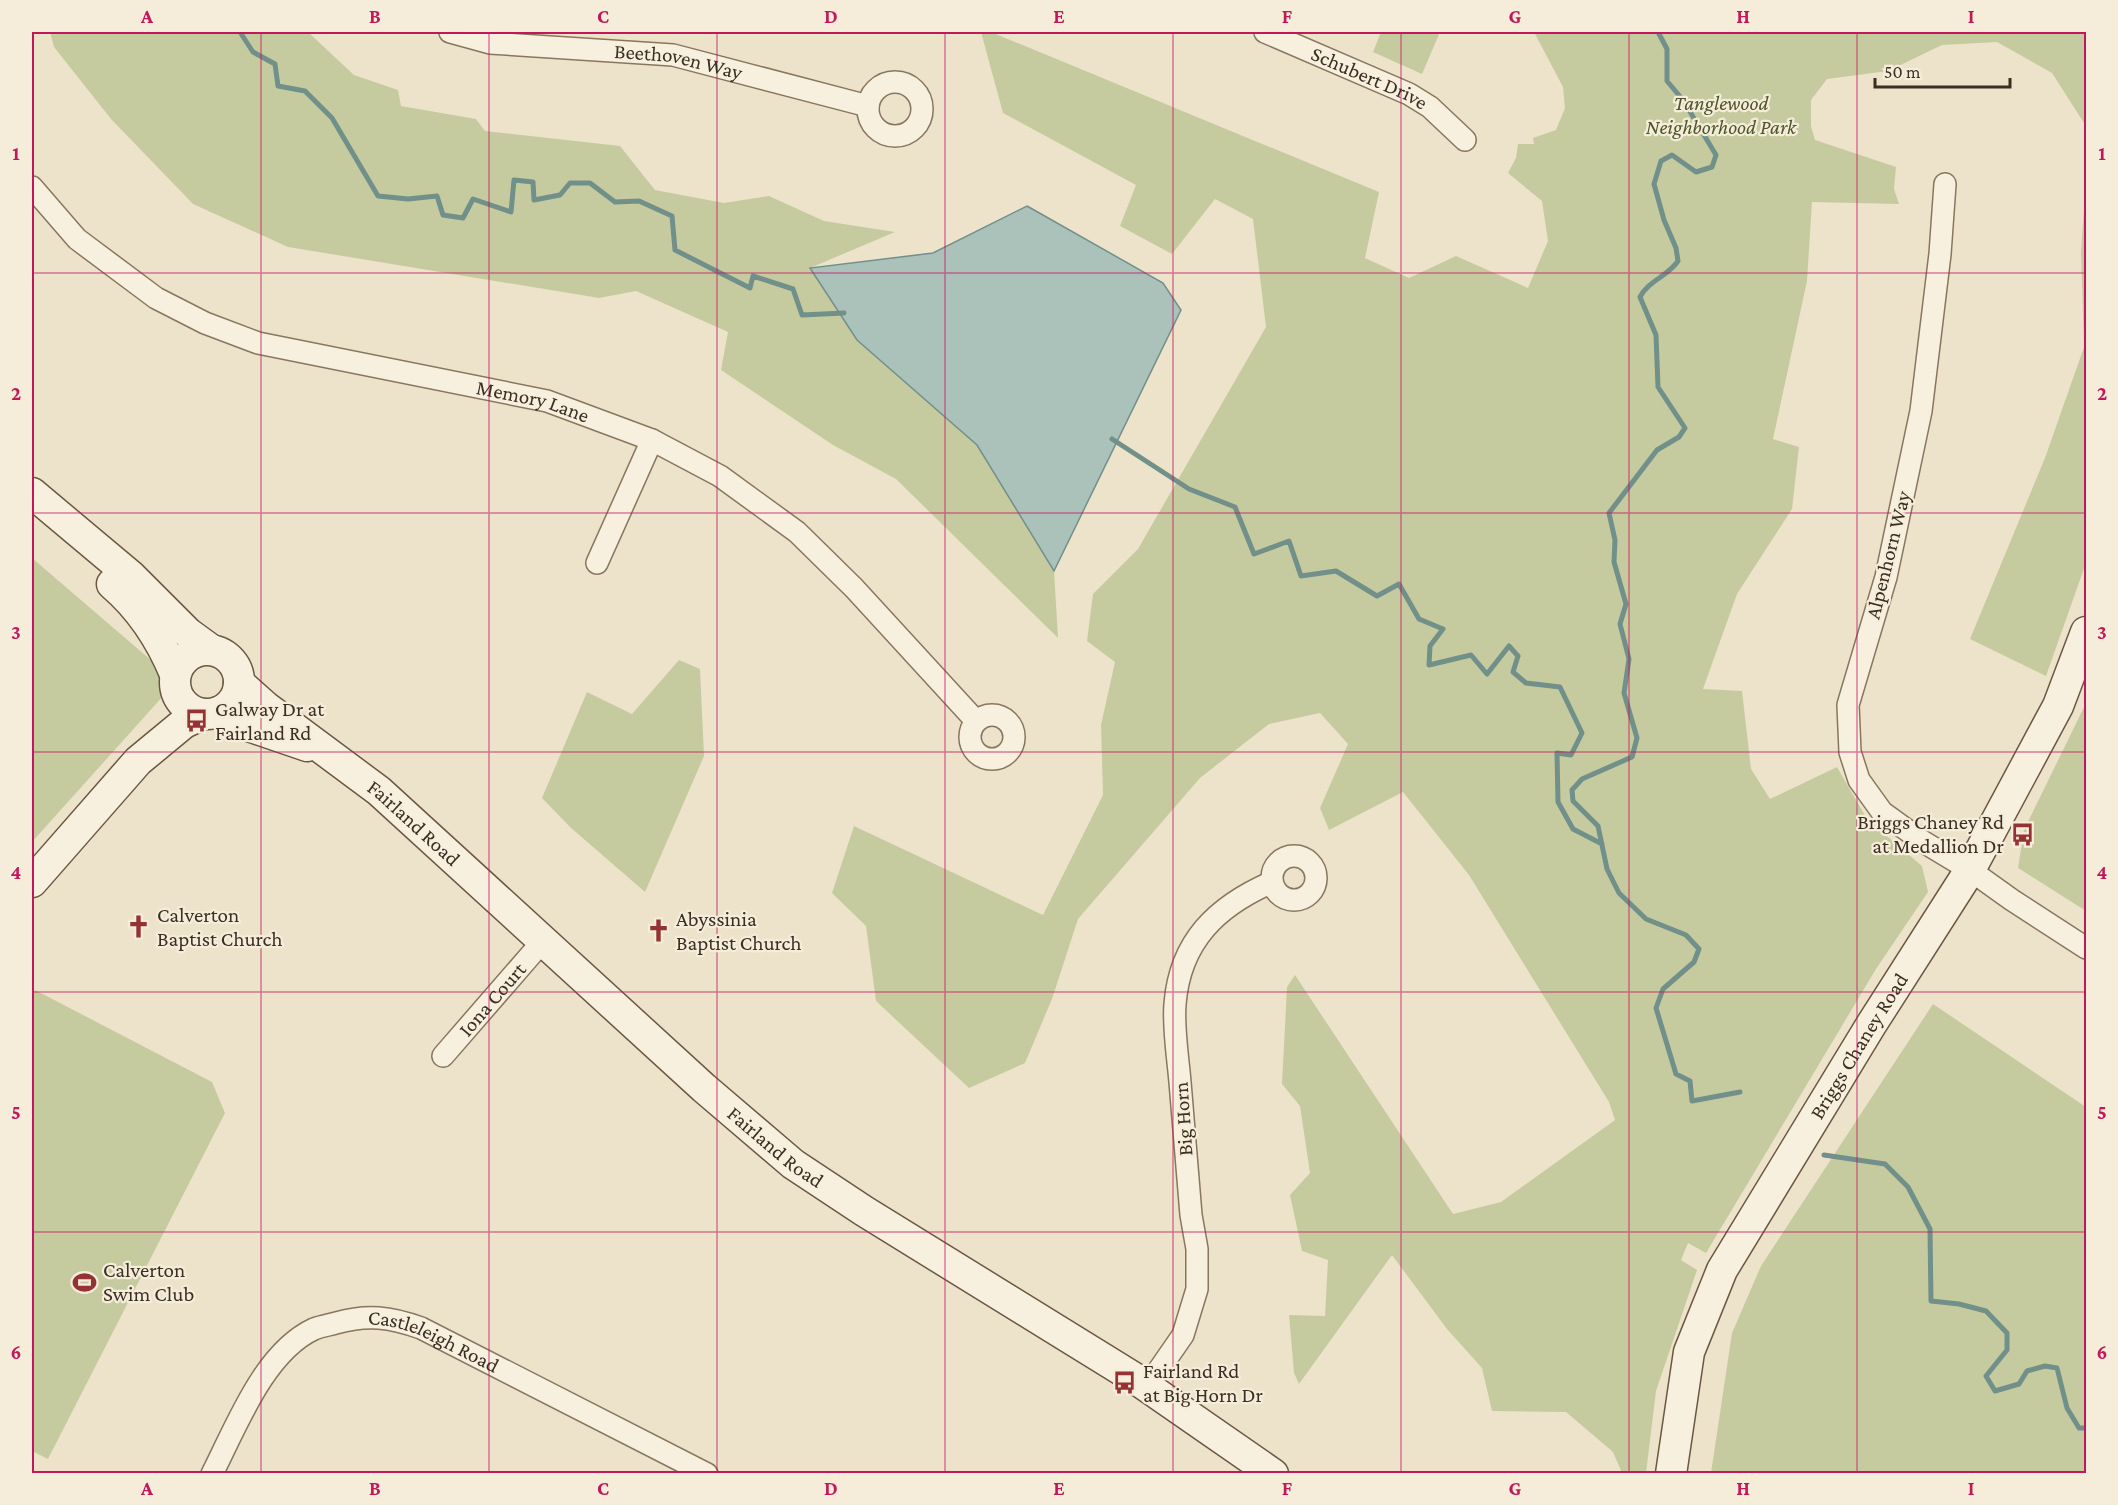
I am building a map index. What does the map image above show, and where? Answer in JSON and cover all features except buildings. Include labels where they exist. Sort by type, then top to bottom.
[{"type":"main road","points":[[32,493],[131,576],[188,633],[210,649],[231,660],[238,672],[240,683],[235,699],[227,707],[184,723],[138,761],[32,882]]},
{"type":"main road","points":[[32,517],[125,595],[163,645],[181,702],[190,709],[210,713]]},
{"type":"main road","name":"Briggs Chaney Road","points":[[1671,1473],[1689,1352],[1722,1270],[1871,1025],[1970,870],[2058,706],[2086,632]]},
{"type":"main road","points":[[138,761],[151,730],[176,683],[180,663],[188,656],[210,649]]},
{"type":"main road","name":"Fairland Road","points":[[240,683],[266,706],[379,791],[704,1088],[793,1164],[864,1211],[1147,1387],[1273,1473]]},
{"type":"main road","name":"Fairland Road","points":[[210,713],[330,753]]},
{"type":"street","name":"Beethoven Way","points":[[450,32],[490,43],[538,39],[599,40],[673,55],[868,105]]},
{"type":"street","name":"Schubert Drive","points":[[1265,32],[1289,36],[1409,94],[1430,107],[1465,140]]},
{"type":"street","name":"Alpenhorn Way","points":[[1945,184],[1940,254],[1921,411],[1886,577],[1848,705],[1850,752],[1859,780],[1882,812],[1922,841],[1970,870],[2086,948]]},
{"type":"street","name":"Memory Lane","points":[[32,187],[77,239],[156,298],[205,323],[258,343],[547,401],[652,440],[720,476],[797,532],[854,588],[976,721]]},
{"type":"street","points":[[597,564],[652,440]]},
{"type":"street","name":"Big Horn","points":[[1147,1387],[1183,1335],[1197,1288],[1197,1249],[1191,1215],[1174,1005],[1180,970],[1191,947],[1211,920],[1244,894],[1272,882]]},
{"type":"street","name":"Iona Court","points":[[443,1056],[542,942]]},
{"type":"street","name":"Castleleigh Road","points":[[212,1473],[248,1403],[274,1362],[291,1344],[314,1329],[358,1317],[398,1320],[422,1328],[707,1473]]},
{"type":"green space","points":[[50,32],[308,32],[354,75],[398,90],[401,106],[476,119],[485,131],[620,146],[655,190],[724,203],[769,196],[824,221],[895,232],[810,268],[857,340],[977,445],[1054,571],[1058,638],[896,479],[833,445],[721,370],[728,332],[636,291],[599,298],[288,247],[193,204],[111,119],[54,47]]},
{"type":"green space","name":"Tanglewood Neighborhood Park","points":[[981,32],[991,32],[1379,192],[1365,258],[1409,278],[1456,256],[1528,288],[1548,241],[1542,201],[1508,173],[1516,158],[1518,144],[1534,144],[1533,138],[1556,130],[1565,108],[1563,87],[1534,32],[2086,32],[2086,126],[2052,73],[1997,42],[1942,45],[1888,71],[1827,79],[1811,100],[1811,126],[1815,140],[1896,167],[1894,189],[1899,204],[1812,202],[1807,281],[1773,439],[1799,447],[1792,509],[1737,594],[1703,689],[1742,691],[1751,769],[1770,799],[1837,767],[1867,819],[1922,866],[1928,892],[1876,969],[1706,1253],[1688,1243],[1681,1260],[1697,1270],[1656,1391],[1646,1473],[1622,1473],[1613,1452],[1566,1412],[1492,1411],[1482,1368],[1447,1329],[1392,1255],[1299,1384],[1294,1373],[1289,1315],[1325,1316],[1328,1260],[1302,1251],[1290,1195],[1310,1173],[1300,1106],[1282,1084],[1287,987],[1295,975],[1453,1214],[1501,1202],[1615,1120],[1609,1102],[1469,875],[1403,792],[1329,830],[1320,808],[1348,744],[1320,713],[1269,724],[1200,778],[1078,919],[1052,999],[1025,1063],[969,1088],[876,1001],[866,926],[832,893],[854,826],[1043,915],[1103,795],[1101,725],[1115,662],[1087,641],[1093,594],[1138,549],[1266,327],[1253,219],[1215,199],[1172,254],[1120,226],[1136,185],[1003,113]]},
{"type":"green space","points":[[1381,32],[1440,32],[1422,74],[1373,52]]},
{"type":"green space","points":[[2086,176],[2086,563],[2046,676],[1970,639],[2045,458],[2084,347],[2081,253]]},
{"type":"green space","points":[[32,558],[159,667],[164,695],[32,842]]},
{"type":"green space","points":[[679,660],[700,669],[704,756],[645,892],[570,827],[542,798],[587,692],[632,714]]},
{"type":"green space","points":[[2086,703],[2086,911],[2018,868],[2024,830]]},
{"type":"green space","name":"Calverton Swim Club","points":[[35,990],[212,1082],[225,1113],[48,1459],[32,1451],[32,995]]},
{"type":"green space","points":[[1933,1004],[2086,1107],[2086,1473],[1711,1473],[1732,1333],[1761,1266]]},
{"type":"water","points":[[1027,206],[1163,283],[1181,310],[1054,571],[977,445],[857,340],[810,268],[933,253]]},
{"type":"waterway","points":[[240,32],[253,52],[275,64],[278,86],[305,91],[332,118],[378,196],[408,199],[437,196],[443,215],[463,218],[473,199],[511,212],[514,180],[533,182],[534,200],[560,195],[570,183],[590,183],[615,202],[639,201],[672,216],[675,250],[750,288],[753,276],[793,289],[802,315],[844,313]]},
{"type":"waterway","points":[[1658,32],[1667,49],[1667,81],[1683,100],[1716,155],[1712,167],[1696,172],[1672,155],[1661,161],[1654,184],[1664,220],[1676,248],[1678,261],[1669,271],[1648,286],[1640,297],[1656,335],[1658,387],[1685,428],[1679,437],[1657,450],[1609,513],[1615,540],[1614,562],[1626,604],[1620,624],[1629,659],[1624,693],[1637,738],[1632,757],[1582,779],[1572,790],[1573,801],[1598,826],[1607,869],[1619,893],[1646,919],[1686,935],[1699,949],[1694,962],[1663,989],[1656,1008],[1676,1074],[1690,1081],[1692,1101],[1740,1092]]},
{"type":"waterway","points":[[1112,439],[1189,489],[1235,507],[1254,554],[1289,541],[1301,576],[1336,571],[1377,596],[1399,584],[1419,619],[1443,629],[1430,646],[1429,665],[1471,655],[1487,674],[1509,646],[1518,656],[1513,672],[1526,683],[1560,687],[1582,733],[1571,755],[1557,753],[1558,802],[1573,829],[1602,844]]},
{"type":"waterway","points":[[1824,1155],[1885,1164],[1908,1187],[1930,1229],[1931,1301],[1959,1304],[1986,1311],[2007,1333],[2007,1350],[1986,1376],[1995,1391],[2019,1384],[2027,1371],[2045,1366],[2057,1368],[2067,1408],[2079,1428],[2086,1428]]},
{"type":"place","name":"Galway Dr at Fairland Rd","points":[[197,721]]},
{"type":"place","name":"Briggs Chaney Rd at Medallion Dr","points":[[2022,834]]},
{"type":"place","name":"Calverton Baptist Church","points":[[139,927]]},
{"type":"place","name":"Abyssinia Baptist Church","points":[[658,931]]},
{"type":"place","name":"Calverton Swim Club","points":[[85,1282]]},
{"type":"place","name":"Fairland Rd at Big Horn Dr","points":[[1125,1383]]}]
